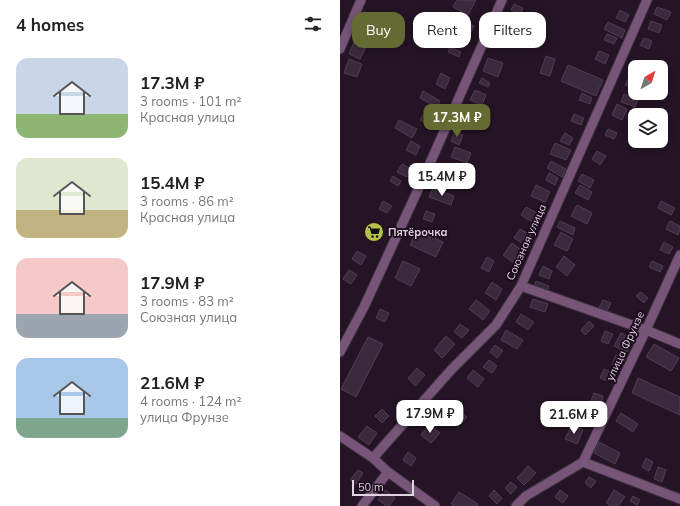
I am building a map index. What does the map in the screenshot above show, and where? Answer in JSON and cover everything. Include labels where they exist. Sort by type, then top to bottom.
[{"type":"street","points":[[340,49],[361,0]]},
{"type":"street","points":[[340,352],[364,307],[427,170],[502,0]]},
{"type":"street","name":"Союзная улица","points":[[373,458],[451,370],[496,325],[521,286],[646,0]]},
{"type":"street","name":"улица Фрунзе","points":[[583,462],[680,255]]},
{"type":"street","points":[[521,286],[646,330],[680,344]]},
{"type":"street","points":[[340,436],[373,458],[388,472],[436,506]]},
{"type":"street","points":[[516,506],[526,496],[583,462],[680,499]]},
{"type":"street","points":[[362,506],[388,472]]},
{"type":"building","points":[[457,0],[476,0],[470,12],[462,12],[453,7]]},
{"type":"building","points":[[514,4],[523,8],[522,12],[511,10]]},
{"type":"building","points":[[657,7],[671,12],[667,20],[654,14]]},
{"type":"building","points":[[620,10],[629,15],[625,22],[616,18]]},
{"type":"building","points":[[651,21],[662,25],[659,33],[648,29]]},
{"type":"building","points":[[608,22],[625,30],[622,38],[604,29]]},
{"type":"building","points":[[471,25],[474,26],[471,32]]},
{"type":"building","points":[[607,34],[617,38],[614,44],[604,40]]},
{"type":"building","points":[[644,38],[652,41],[649,49],[640,45]]},
{"type":"building","points":[[352,47],[366,48],[360,59],[349,54]]},
{"type":"building","points":[[450,48],[452,48],[461,52],[459,57],[448,52]]},
{"type":"building","points":[[599,51],[609,55],[605,64],[595,59]]},
{"type":"building","points":[[546,56],[555,59],[550,76],[540,73]]},
{"type":"building","points":[[488,58],[503,63],[498,77],[483,71]]},
{"type":"building","points":[[349,59],[362,64],[357,77],[344,73]]},
{"type":"building","points":[[568,65],[603,80],[596,96],[561,81]]},
{"type":"building","points":[[441,73],[450,78],[445,89],[436,84]]},
{"type":"building","points":[[482,78],[490,83],[488,87],[479,83]]},
{"type":"building","points":[[628,79],[628,86],[625,85]]},
{"type":"building","points":[[475,90],[486,95],[482,105],[470,100]]},
{"type":"building","points":[[423,91],[440,101],[437,107],[420,98]]},
{"type":"building","points":[[582,93],[592,98],[590,104],[579,100]]},
{"type":"building","points":[[624,94],[628,96],[628,100],[638,100],[635,107],[621,102]]},
{"type":"building","points":[[617,104],[627,109],[622,120],[612,115]]},
{"type":"building","points":[[428,107],[435,111],[427,124],[420,120]]},
{"type":"building","points":[[466,113],[476,118],[470,129],[460,124]]},
{"type":"building","points":[[574,114],[584,118],[581,125],[571,121]]},
{"type":"building","points":[[399,120],[417,129],[412,138],[395,128]]},
{"type":"building","points":[[608,129],[617,133],[614,139],[605,135]]},
{"type":"building","points":[[455,131],[463,135],[459,145],[451,141]]},
{"type":"building","points":[[565,133],[573,138],[569,145],[560,141]]},
{"type":"building","points":[[411,141],[420,146],[416,155],[406,150]]},
{"type":"building","points":[[555,143],[571,150],[566,160],[550,154]]},
{"type":"building","points":[[455,147],[471,153],[467,163],[451,157]]},
{"type":"building","points":[[597,151],[606,156],[600,165],[592,159]]},
{"type":"building","points":[[551,161],[566,169],[562,177],[547,168]]},
{"type":"building","points":[[402,164],[411,169],[407,177],[397,172]]},
{"type":"building","points":[[441,172],[454,177],[450,187],[438,182]]},
{"type":"building","points":[[549,173],[558,178],[555,185],[546,180]]},
{"type":"building","points":[[582,174],[594,180],[590,188],[578,181]]},
{"type":"building","points":[[393,176],[401,181],[398,186],[390,181]]},
{"type":"building","points":[[536,185],[550,192],[545,202],[531,196]]},
{"type":"building","points":[[580,185],[592,192],[588,200],[575,193]]},
{"type":"building","points":[[433,188],[454,196],[451,205],[429,197]]},
{"type":"building","points":[[383,201],[392,206],[387,213],[379,209]]},
{"type":"building","points":[[661,201],[675,208],[671,215],[658,208]]},
{"type":"building","points":[[577,205],[592,213],[587,224],[571,216]]},
{"type":"building","points":[[526,207],[537,213],[532,222],[521,215]]},
{"type":"building","points":[[426,211],[435,214],[432,222],[423,219]]},
{"type":"building","points":[[560,221],[575,228],[573,235],[557,227]]},
{"type":"building","points":[[670,221],[680,226],[678,235],[666,229]]},
{"type":"building","name":"Пятёрочка","points":[[372,225],[382,231],[376,239],[367,233]]},
{"type":"building","points":[[520,229],[531,235],[525,245],[514,238]]},
{"type":"building","points":[[417,230],[443,242],[436,257],[410,245]]},
{"type":"building","points":[[561,232],[573,239],[567,251],[554,245]]},
{"type":"building","points":[[664,242],[673,247],[669,254],[660,250]]},
{"type":"building","points":[[512,243],[524,252],[515,264],[503,255]]},
{"type":"building","points":[[357,251],[366,256],[361,265],[352,259]]},
{"type":"building","points":[[564,256],[575,265],[567,276],[556,267]]},
{"type":"building","points":[[487,257],[494,261],[489,272],[481,268]]},
{"type":"building","points":[[403,261],[420,269],[411,286],[395,278]]},
{"type":"building","points":[[652,261],[663,266],[660,272],[649,267]]},
{"type":"building","points":[[543,266],[552,271],[549,279],[539,275]]},
{"type":"building","points":[[349,270],[357,275],[351,284],[343,279]]},
{"type":"building","points":[[536,281],[549,286],[547,291],[534,286]]},
{"type":"building","points":[[492,282],[502,289],[496,300],[485,293]]},
{"type":"building","points":[[641,292],[648,298],[644,303],[636,296]]},
{"type":"building","points":[[533,299],[548,304],[545,312],[530,307]]},
{"type":"building","points":[[476,300],[490,311],[483,320],[469,309]]},
{"type":"building","points":[[603,300],[611,303],[607,311],[599,308]]},
{"type":"building","points":[[380,309],[389,313],[385,322],[376,318]]},
{"type":"building","points":[[521,314],[534,322],[528,330],[516,322]]},
{"type":"building","points":[[589,321],[594,326],[585,335],[581,330]]},
{"type":"building","points":[[460,324],[469,330],[462,338],[454,332]]},
{"type":"building","points":[[506,330],[523,340],[517,349],[501,340]]},
{"type":"building","points":[[605,331],[613,334],[608,344],[601,341]]},
{"type":"building","points":[[621,333],[633,339],[627,352],[614,346]]},
{"type":"building","points":[[446,336],[455,344],[442,358],[434,350]]},
{"type":"building","points":[[368,337],[383,344],[356,397],[341,389]]},
{"type":"building","points":[[654,344],[679,358],[671,371],[646,357]]},
{"type":"building","points":[[495,345],[503,351],[497,358],[490,352]]},
{"type":"building","points":[[616,355],[624,359],[619,368],[612,365]]},
{"type":"building","points":[[489,360],[497,366],[492,373],[483,367]]},
{"type":"building","points":[[417,368],[425,375],[415,386],[408,378]]},
{"type":"building","points":[[604,369],[611,372],[607,381],[600,378]]},
{"type":"building","points":[[473,370],[484,379],[478,387],[467,378]]},
{"type":"building","points":[[638,378],[680,397],[680,415],[632,393]]},
{"type":"building","points":[[594,393],[603,396],[600,405],[591,401]]},
{"type":"building","points":[[454,406],[467,417],[461,424],[448,413]]},
{"type":"building","points":[[382,409],[389,416],[382,423],[375,416]]},
{"type":"building","points":[[591,409],[599,416],[593,423],[585,416]]},
{"type":"building","points":[[621,413],[638,424],[633,432],[616,421]]},
{"type":"building","points":[[429,425],[440,433],[431,443],[421,435]]},
{"type":"building","points":[[572,425],[583,430],[577,444],[565,439]]},
{"type":"building","points":[[367,426],[377,433],[369,445],[358,437]]},
{"type":"building","points":[[599,442],[620,453],[615,464],[594,453]]},
{"type":"building","points":[[408,452],[416,458],[411,466],[403,460]]},
{"type":"building","points":[[646,458],[653,462],[649,471],[642,467]]},
{"type":"building","points":[[528,466],[536,473],[524,485],[517,478]]},
{"type":"building","points":[[658,467],[666,470],[662,482],[654,479]]},
{"type":"building","points":[[358,470],[363,473],[356,484],[350,480]]},
{"type":"building","points":[[589,477],[596,481],[591,488],[585,483]]},
{"type":"building","points":[[511,482],[517,487],[511,494],[505,488]]},
{"type":"building","points":[[385,490],[395,498],[389,506],[378,500]]},
{"type":"building","points":[[494,490],[502,498],[497,504],[489,496]]},
{"type":"building","points":[[560,490],[568,496],[563,503],[555,497]]},
{"type":"building","points":[[614,490],[625,497],[618,506],[611,506],[606,503]]},
{"type":"building","points":[[459,492],[478,504],[477,506],[454,506],[451,504]]},
{"type":"building","points":[[633,496],[640,500],[637,505],[630,501]]},
{"type":"place","name":"Пятёрочка","points":[[374,232]]}]
